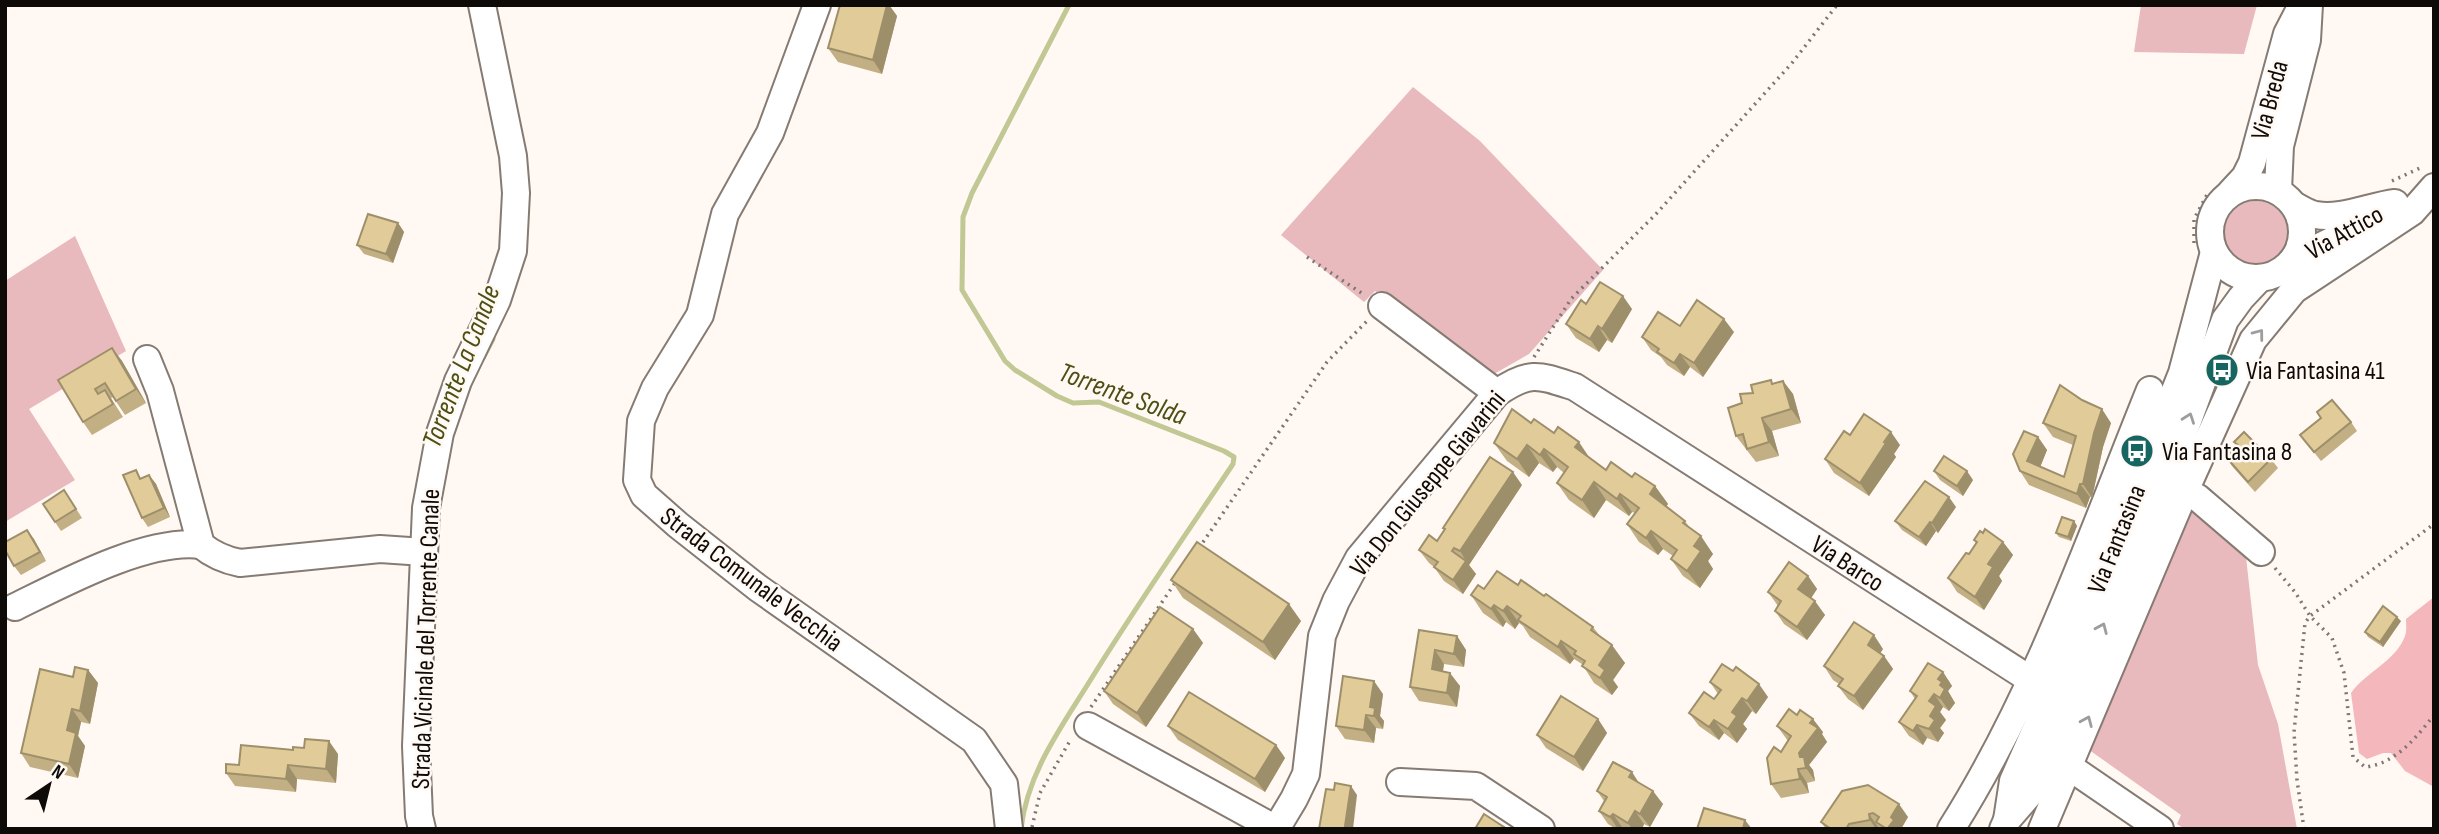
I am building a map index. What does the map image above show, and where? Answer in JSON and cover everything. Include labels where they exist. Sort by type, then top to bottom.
[{"type":"street","name":"Strada Vicinale del Torrente Canale","points":[[422,829],[416,746],[426,508],[440,433],[458,381],[497,300],[513,251],[516,193],[513,156],[482,5]]},
{"type":"street","name":"Strada Comunale Vecchia","points":[[817,5],[770,133],[725,214],[700,315],[655,388],[641,421],[637,480],[644,495],[758,589],[974,740],[1004,784],[1009,829]]},
{"type":"street","name":"Via Breda","points":[[2214,253],[2208,232],[2215,208],[2245,177],[2252,163],[2287,34],[2302,5]]},
{"type":"street","name":"Via Breda","points":[[2293,260],[2301,244],[2302,226],[2287,198],[2280,146],[2307,40],[2309,5]]},
{"type":"street","points":[[2042,829],[2185,491],[2253,340],[2294,290],[2412,212],[2430,178]]},
{"type":"street","name":"Via Attico","points":[[2287,198],[2315,215],[2337,216],[2371,206],[2392,193],[2430,178]]},
{"type":"street","points":[[2231,192],[2245,186],[2259,185],[2287,198]]},
{"type":"street","name":"Via Attico","points":[[2293,260],[2379,218],[2392,193]]},
{"type":"street","points":[[2214,253],[2225,267],[2243,277],[2259,279],[2275,275],[2293,260]]},
{"type":"street","name":"Via Fantasina","points":[[2005,824],[2013,781],[2075,641],[2182,373],[2214,253]]},
{"type":"street","name":"Via Fantasina","points":[[2005,824],[2033,790],[2171,467],[2225,320],[2259,279]]},
{"type":"street","points":[[1382,306],[1506,386]]},
{"type":"street","points":[[147,359],[160,391],[201,545]]},
{"type":"street","name":"Via Barco","points":[[1506,386],[1539,375],[1575,387],[2031,680]]},
{"type":"street","name":"Via Don Giuseppe Giavarini","points":[[1276,829],[1306,774],[1322,636],[1336,601],[1359,558],[1506,386]]},
{"type":"street","points":[[1951,829],[1971,798],[2048,644],[2150,390]]},
{"type":"street","points":[[2185,491],[2198,498],[2262,552]]},
{"type":"street","points":[[15,607],[90,571],[129,556],[185,543],[201,545],[226,560],[240,563],[380,549],[424,552]]},
{"type":"street","points":[[1084,724],[1276,829]]},
{"type":"street","points":[[2068,766],[2160,829]]},
{"type":"street","points":[[1400,782],[1476,786],[1541,829]]},
{"type":"path","points":[[1534,357],[1571,299],[1656,214],[1792,63],[1837,5]]},
{"type":"path","points":[[2392,193],[2430,178]]},
{"type":"path","points":[[1195,555],[1328,362],[1382,306],[1307,257]]},
{"type":"path","points":[[2304,829],[2294,732],[2305,623],[2310,616],[2434,524]]},
{"type":"path","points":[[2262,552],[2295,592],[2310,616],[2332,638],[2344,673],[2353,757],[2365,767],[2379,766],[2418,735],[2434,715]]},
{"type":"path","points":[[1032,829],[1040,793],[1180,577]]},
{"type":"shaded area","points":[[2141,5],[2257,5],[2244,54],[2134,52]]},
{"type":"shaded area","points":[[1413,87],[1480,141],[1603,270],[1529,354],[1487,378],[1375,291],[1364,302],[1281,235]]},
{"type":"shaded area","points":[[2256,201],[2268,203],[2279,210],[2286,221],[2286,245],[2279,256],[2268,263],[2256,265],[2244,263],[2233,256],[2226,245],[2224,233],[2226,221],[2233,210],[2244,203]]},
{"type":"shaded area","points":[[75,236],[126,351],[29,409],[75,480],[5,522],[5,281]]},
{"type":"shaded area","points":[[2186,505],[2245,548],[2258,665],[2278,724],[2297,829],[2185,829],[2177,824],[2181,815],[2085,747]]},
{"type":"shaded area","points":[[2434,597],[2434,787],[2405,771],[2391,753],[2367,759],[2359,753],[2351,693],[2401,645],[2406,634],[2406,619]]},
{"type":"building","points":[[840,5],[887,5],[873,60],[828,48]]},
{"type":"building","points":[[368,214],[398,223],[386,254],[357,245]]},
{"type":"building","points":[[1600,282],[1623,296],[1602,329],[1598,326],[1590,339],[1566,324],[1581,300],[1586,304]]},
{"type":"building","points":[[1697,300],[1724,319],[1694,363],[1680,354],[1674,363],[1657,352],[1659,349],[1642,337],[1658,312],[1680,326]]},
{"type":"building","points":[[112,348],[136,389],[116,401],[105,383],[95,389],[98,394],[105,390],[113,404],[83,422],[58,380]]},
{"type":"building","points":[[1771,380],[1772,384],[1783,381],[1791,409],[1762,418],[1769,442],[1747,449],[1743,434],[1736,436],[1728,408],[1742,403],[1740,394],[1753,393],[1751,385]]},
{"type":"building","points":[[2060,385],[2082,400],[2102,409],[2083,484],[2080,484],[2077,494],[2020,471],[2013,454],[2024,431],[2038,437],[2027,461],[2064,477],[2076,436],[2043,423]]},
{"type":"building","points":[[2332,400],[2351,422],[2314,452],[2300,435],[2321,418],[2317,412]]},
{"type":"building","points":[[1512,409],[1531,423],[1534,419],[1554,433],[1558,427],[1579,442],[1575,447],[1606,470],[1611,462],[1632,477],[1635,473],[1655,486],[1650,494],[1701,536],[1694,546],[1701,551],[1687,571],[1671,559],[1677,550],[1651,531],[1646,538],[1627,524],[1639,508],[1620,494],[1617,499],[1594,482],[1582,500],[1557,483],[1568,467],[1544,449],[1540,455],[1527,445],[1517,459],[1494,443]]},
{"type":"building","points":[[1864,414],[1891,432],[1860,483],[1825,459],[1844,431],[1850,435]]},
{"type":"building","points":[[2244,432],[2271,459],[2248,482],[2226,457],[2238,445],[2234,442]]},
{"type":"building","points":[[1944,456],[1967,471],[1957,486],[1934,471]]},
{"type":"building","points":[[1490,457],[1513,472],[1460,551],[1454,548],[1452,551],[1466,561],[1453,580],[1434,567],[1438,562],[1419,550],[1429,535],[1437,541]]},
{"type":"building","points":[[136,470],[140,479],[149,475],[164,508],[142,518],[123,475]]},
{"type":"building","points":[[1925,481],[1949,497],[1919,537],[1895,521]]},
{"type":"building","points":[[64,490],[76,509],[55,522],[43,504]]},
{"type":"building","points":[[2062,517],[2074,521],[2068,537],[2056,533]]},
{"type":"building","points":[[1985,529],[2003,542],[1988,564],[1993,567],[1975,597],[1948,578],[1966,553],[1969,554],[1980,531],[1983,533]]},
{"type":"building","points":[[27,530],[40,552],[14,566],[5,550],[5,542]]},
{"type":"building","points":[[1197,542],[1289,604],[1263,642],[1171,580]]},
{"type":"building","points":[[1789,562],[1808,576],[1798,589],[1815,601],[1797,627],[1775,611],[1781,601],[1768,592]]},
{"type":"building","points":[[1497,571],[1518,585],[1521,580],[1544,596],[1546,594],[1593,627],[1591,630],[1612,645],[1599,665],[1605,670],[1600,678],[1582,666],[1585,661],[1574,654],[1576,651],[1561,641],[1558,647],[1518,620],[1521,616],[1507,606],[1503,611],[1494,605],[1491,609],[1471,595],[1478,585],[1484,589]]},
{"type":"building","points":[[2383,606],[2397,617],[2380,642],[2365,632]]},
{"type":"building","points":[[1160,607],[1193,629],[1137,713],[1104,691]]},
{"type":"building","points":[[1854,622],[1874,635],[1868,645],[1884,656],[1854,696],[1838,686],[1843,679],[1824,666]]},
{"type":"building","points":[[1419,630],[1457,636],[1454,654],[1435,650],[1432,669],[1450,673],[1447,693],[1410,687]]},
{"type":"building","points":[[1928,663],[1943,672],[1938,679],[1945,689],[1940,698],[1934,694],[1929,701],[1936,706],[1930,716],[1935,720],[1929,729],[1917,725],[1913,731],[1899,722],[1917,696],[1910,691]]},
{"type":"building","points":[[1722,664],[1733,671],[1736,667],[1759,684],[1747,701],[1742,698],[1732,712],[1737,716],[1728,729],[1714,720],[1709,727],[1689,713],[1704,692],[1714,699],[1721,690],[1710,682]]},
{"type":"building","points":[[75,667],[88,670],[80,711],[72,709],[67,730],[76,733],[69,764],[21,753],[40,669],[73,677]]},
{"type":"building","points":[[1343,676],[1374,681],[1370,707],[1375,708],[1374,716],[1366,715],[1364,730],[1336,726]]},
{"type":"building","points":[[1189,692],[1276,745],[1255,779],[1168,726]]},
{"type":"building","points":[[1561,696],[1598,719],[1574,757],[1537,735]]},
{"type":"building","points":[[1789,709],[1797,715],[1800,710],[1813,719],[1810,723],[1818,728],[1799,753],[1800,757],[1804,757],[1806,768],[1798,769],[1800,779],[1771,784],[1767,758],[1774,747],[1781,752],[1791,736],[1777,726]]},
{"type":"building","points":[[305,739],[329,741],[326,769],[288,765],[286,779],[226,773],[226,764],[239,765],[241,745],[293,750],[293,747],[304,748]]},
{"type":"building","points":[[1613,762],[1632,772],[1629,777],[1653,791],[1640,814],[1635,811],[1628,823],[1613,814],[1610,817],[1599,811],[1607,797],[1597,791]]},
{"type":"building","points":[[1335,783],[1351,786],[1345,826],[1351,829],[1319,829],[1326,789],[1334,790]]},
{"type":"building","points":[[1868,785],[1899,804],[1891,817],[1894,820],[1887,829],[1876,822],[1879,817],[1873,813],[1869,814],[1870,820],[1849,824],[1846,829],[1831,829],[1821,822],[1842,791]]},
{"type":"building","points":[[1704,808],[1745,820],[1743,829],[1697,829]]},
{"type":"building","points":[[1484,814],[1507,829],[1475,829]]},
{"type":"waterway","name":"Torrente Solda","points":[[1021,829],[1030,789],[1056,735],[1123,628],[1233,464],[1234,457],[1099,402],[1073,403],[1057,396],[1005,361],[962,290],[963,217],[972,193],[1069,5]]},
{"type":"waterway","name":"Torrente La Canale","points":[[483,358],[493,339]]},
{"type":"place","name":"Via Fantasina 41","points":[[2222,370]]},
{"type":"place","name":"Via Fantasina 8","points":[[2137,451]]}]
